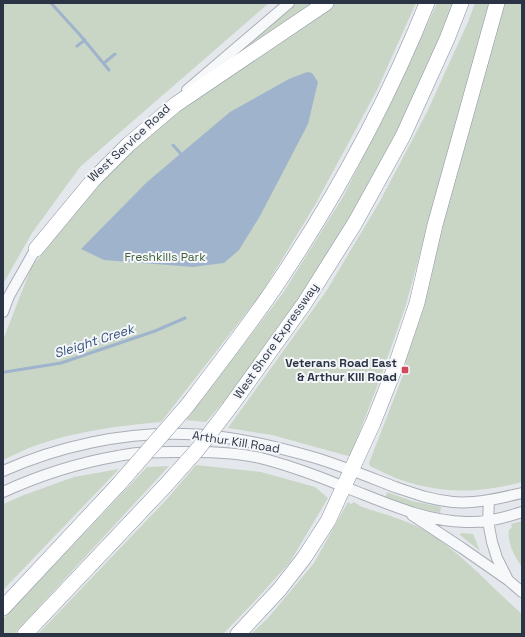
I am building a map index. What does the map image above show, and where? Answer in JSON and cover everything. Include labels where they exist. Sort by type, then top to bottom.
[{"type":"highway","points":[[36,248],[94,178],[129,144],[175,105],[326,3]]},
{"type":"highway","points":[[3,608],[118,485],[187,406],[232,348],[275,288],[323,212],[373,122],[417,28],[427,3]]},
{"type":"highway","name":"West Shore Expressway","points":[[25,634],[198,449],[304,304],[355,223],[403,136],[447,39],[461,3]]},
{"type":"highway","points":[[238,634],[278,590],[304,558],[328,521],[373,423],[396,365],[417,303],[434,226],[497,3]]},
{"type":"street","name":"West Service Road","points":[[3,312],[9,296],[36,248],[83,186],[118,150],[289,3]]},
{"type":"street","name":"Arthur Kill Road","points":[[3,471],[49,454],[98,441],[140,435],[186,434],[238,440],[281,449],[317,459],[425,498],[455,503],[489,500],[522,493]]},
{"type":"street","name":"Arthur Kill Road","points":[[3,492],[32,479],[69,466],[119,455],[173,452],[216,452],[246,455],[267,460],[343,486],[404,510]]},
{"type":"street","points":[[489,500],[488,521],[492,542],[497,558],[508,580]]},
{"type":"street","points":[[404,510],[437,519],[466,522],[488,521],[522,512]]},
{"type":"street","points":[[404,510],[444,535],[508,580],[522,592]]},
{"type":"green space","points":[[3,3],[269,3],[80,167],[32,233],[3,284]]},
{"type":"green space","points":[[296,3],[316,3],[250,47],[247,44]]},
{"type":"green space","name":"Freshkills Park","points":[[332,3],[416,3],[377,90],[315,205],[261,294],[161,422],[114,427],[67,436],[24,450],[3,460],[3,340],[31,268],[93,188],[152,133],[230,73]]},
{"type":"green space","points":[[437,3],[454,3],[415,97],[356,208],[296,306],[226,399],[206,422],[186,420],[283,293],[343,197],[397,90]]},
{"type":"green space","points":[[475,3],[489,3],[405,308],[351,455],[348,456],[272,435],[228,428],[327,290],[380,201],[427,112],[468,22]]},
{"type":"green space","points":[[502,3],[522,3],[522,482],[507,486],[478,490],[448,490],[419,485],[391,476],[370,466],[369,463],[407,365],[404,362],[448,193]]},
{"type":"green space","points":[[196,465],[261,472],[315,487],[328,498],[290,562],[223,634],[38,634],[167,499]]},
{"type":"green space","points":[[169,466],[14,634],[3,634],[3,619],[147,467]]},
{"type":"green space","points":[[119,469],[3,590],[3,504],[74,477]]},
{"type":"green space","points":[[387,492],[412,501],[441,507],[440,513],[412,507],[385,498]]},
{"type":"green space","points":[[348,502],[351,504],[354,502],[360,506],[417,526],[450,548],[522,614],[522,634],[251,634],[268,618],[314,563]]},
{"type":"green space","points":[[522,521],[522,567],[512,550],[509,540],[509,530],[512,527],[511,524]]},
{"type":"green space","points":[[462,533],[473,534],[480,551],[460,535]]},
{"type":"water","points":[[307,72],[312,73],[318,82],[308,124],[260,216],[239,250],[224,263],[193,267],[104,260],[81,249],[147,182],[230,112],[289,79]]},
{"type":"waterway","points":[[51,3],[109,70]]},
{"type":"waterway","points":[[77,46],[85,40]]},
{"type":"waterway","points":[[104,63],[115,54]]},
{"type":"waterway","points":[[173,145],[181,154]]},
{"type":"waterway","name":"Sleight Creek","points":[[5,372],[61,363],[155,331],[185,318]]},
{"type":"place","name":"Veterans Road East & Arthur Kill Road","points":[[405,370]]}]
